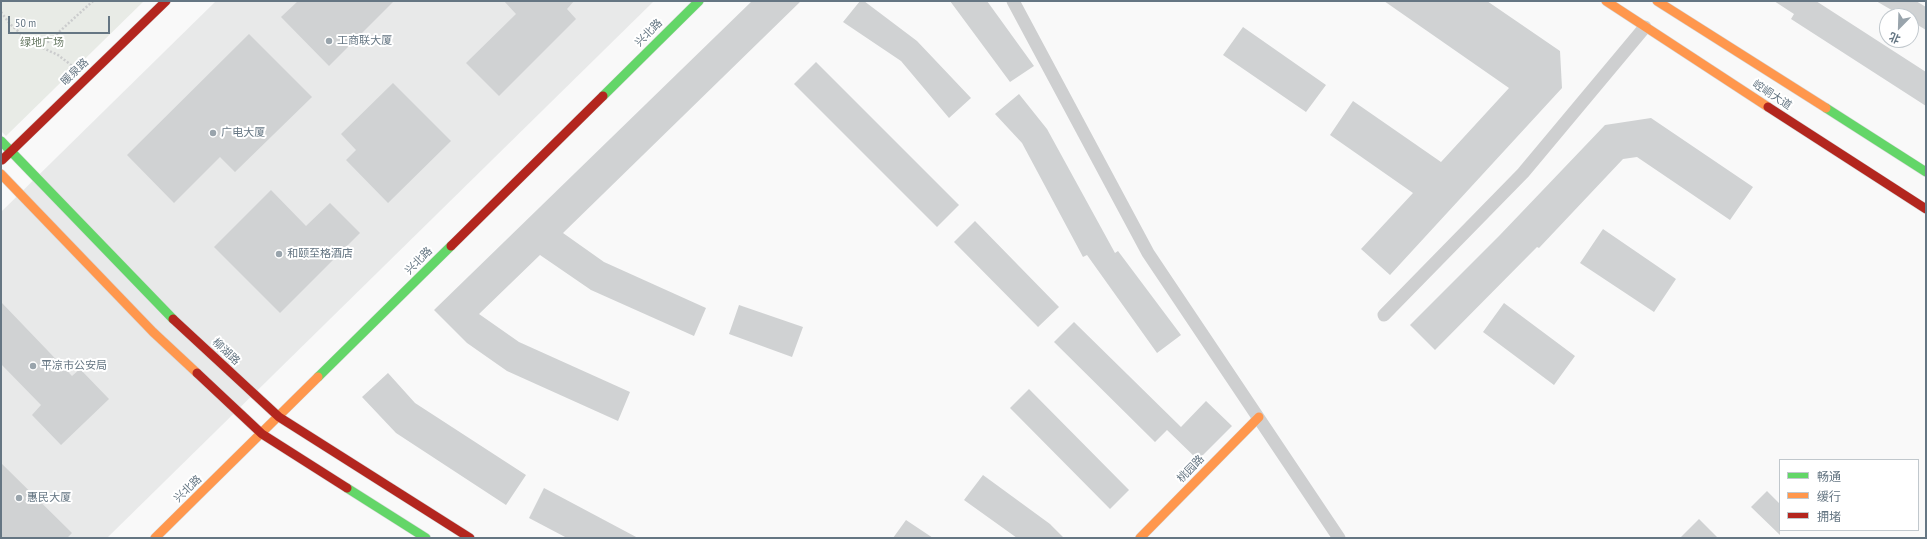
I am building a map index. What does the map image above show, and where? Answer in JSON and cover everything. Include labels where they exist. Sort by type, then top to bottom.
[{"type":"main road","name":"暖泉路","points":[[1,161],[166,1]]},
{"type":"main road","name":"兴北路","points":[[155,538],[262,434],[685,9],[699,1]]},
{"type":"main road","name":"崆峒大道","points":[[1606,1],[1926,209]]},
{"type":"main road","name":"崆峒大道","points":[[1657,1],[1926,172]]},
{"type":"main road","name":"柳湖路","points":[[1,141],[169,316],[279,417],[470,538]]},
{"type":"main road","points":[[1,174],[153,332],[262,434],[426,538]]},
{"type":"main road","name":"桃园路","points":[[1140,538],[1259,417]]},
{"type":"street","points":[[1013,1],[1148,253],[1339,538]]},
{"type":"street","points":[[1384,315],[1523,173],[1645,26]]},
{"type":"path","points":[[40,46],[48,42],[93,1]]},
{"type":"path","points":[[1,12],[30,42],[40,46],[90,75]]},
{"type":"shaded area","points":[[216,1],[654,1],[107,538],[1,538],[1,212]]},
{"type":"green space","name":"绿地广场","points":[[1,1],[144,1],[6,136],[1,131]]},
{"type":"building","name":"工商联大厦","points":[[298,1],[394,1],[329,66],[281,17]]},
{"type":"building","points":[[504,1],[574,1],[567,9],[576,19],[499,96],[466,63],[516,14]]},
{"type":"building","points":[[752,1],[801,1],[563,233],[604,262],[706,308],[694,336],[591,290],[540,255],[479,314],[519,342],[630,392],[618,421],[507,371],[467,343],[434,310]]},
{"type":"building","points":[[860,1],[864,1],[917,41],[971,98],[949,118],[901,61],[843,22]]},
{"type":"building","points":[[950,1],[987,1],[1034,66],[1010,82]]},
{"type":"building","points":[[1384,1],[1487,1],[1560,51],[1562,88],[1390,275],[1361,249],[1413,193],[1330,135],[1353,101],[1441,162],[1509,88]]},
{"type":"building","points":[[1774,1],[1816,1],[1879,42],[1879,48],[1889,48],[1926,72],[1926,106],[1791,19],[1794,14]]},
{"type":"building","points":[[1876,1],[1916,1],[1926,7],[1926,30],[1919,26],[1919,8],[1888,8]]},
{"type":"building","points":[[1243,27],[1326,85],[1306,112],[1223,55]]},
{"type":"building","name":"广电大厦","points":[[249,34],[312,97],[235,172],[220,157],[174,203],[127,155]]},
{"type":"building","points":[[816,62],[959,205],[937,227],[794,84]]},
{"type":"building","points":[[393,83],[451,141],[388,203],[346,160],[356,150],[341,134]]},
{"type":"building","points":[[1019,94],[1047,129],[1115,253],[1118,251],[1181,335],[1157,353],[1087,255],[1083,257],[1022,143],[995,114]]},
{"type":"building","points":[[1651,118],[1753,187],[1730,220],[1637,157],[1623,159],[1539,248],[1537,247],[1435,350],[1410,325],[1499,236],[1605,125]]},
{"type":"building","points":[[271,190],[306,226],[330,203],[360,233],[280,313],[214,247]]},
{"type":"building","points":[[975,221],[1059,307],[1038,327],[954,242]]},
{"type":"building","points":[[1603,229],[1676,279],[1654,312],[1580,263]]},
{"type":"building","name":"平凉市公安局","points":[[1,302],[72,376],[80,369],[109,399],[61,445],[32,415],[41,405],[1,364]]},
{"type":"building","points":[[1504,303],[1575,356],[1554,385],[1483,332]]},
{"type":"building","points":[[739,305],[803,327],[792,357],[729,334]]},
{"type":"building","points":[[1074,322],[1181,427],[1206,401],[1232,426],[1198,460],[1167,430],[1155,442],[1054,342]]},
{"type":"building","points":[[388,373],[415,403],[526,475],[506,505],[396,433],[362,397]]},
{"type":"building","points":[[1029,389],[1129,490],[1110,509],[1010,408]]},
{"type":"building","name":"惠民大厦","points":[[1,463],[72,533],[67,538],[1,538]]},
{"type":"building","points":[[983,475],[1050,524],[1064,538],[1017,538],[964,500]]},
{"type":"building","points":[[544,488],[638,538],[567,538],[529,518]]},
{"type":"building","points":[[1767,491],[1779,503],[1780,535],[1751,507]]},
{"type":"building","points":[[1699,519],[1718,538],[1680,538]]},
{"type":"building","points":[[906,520],[933,538],[893,538]]},
{"type":"traffic: fast","points":[[603,96],[699,1]]},
{"type":"traffic: fast","points":[[1826,108],[1926,172]]},
{"type":"traffic: fast","points":[[1,141],[173,319]]},
{"type":"traffic: fast","points":[[318,377],[451,246]]},
{"type":"traffic: fast","points":[[347,488],[426,538]]},
{"type":"traffic: slow","points":[[1606,1],[1768,107]]},
{"type":"traffic: slow","points":[[1657,1],[1826,108]]},
{"type":"traffic: slow","points":[[1,174],[153,332],[197,373]]},
{"type":"traffic: slow","points":[[155,538],[318,377]]},
{"type":"traffic: slow","points":[[1140,538],[1259,417]]},
{"type":"traffic: jam","points":[[2,160],[166,1]]},
{"type":"traffic: jam","points":[[451,246],[603,96]]},
{"type":"traffic: jam","points":[[1768,107],[1926,209]]},
{"type":"traffic: jam","points":[[173,319],[279,417],[470,538]]},
{"type":"traffic: jam","points":[[197,373],[262,434],[347,488]]},
{"type":"place","name":"工商联大厦","points":[[329,41]]},
{"type":"place","name":"广电大厦","points":[[213,133]]},
{"type":"place","name":"和颐至格酒店","points":[[279,254]]},
{"type":"place","name":"平凉市公安局","points":[[33,366]]},
{"type":"place","name":"惠民大厦","points":[[19,498]]}]
